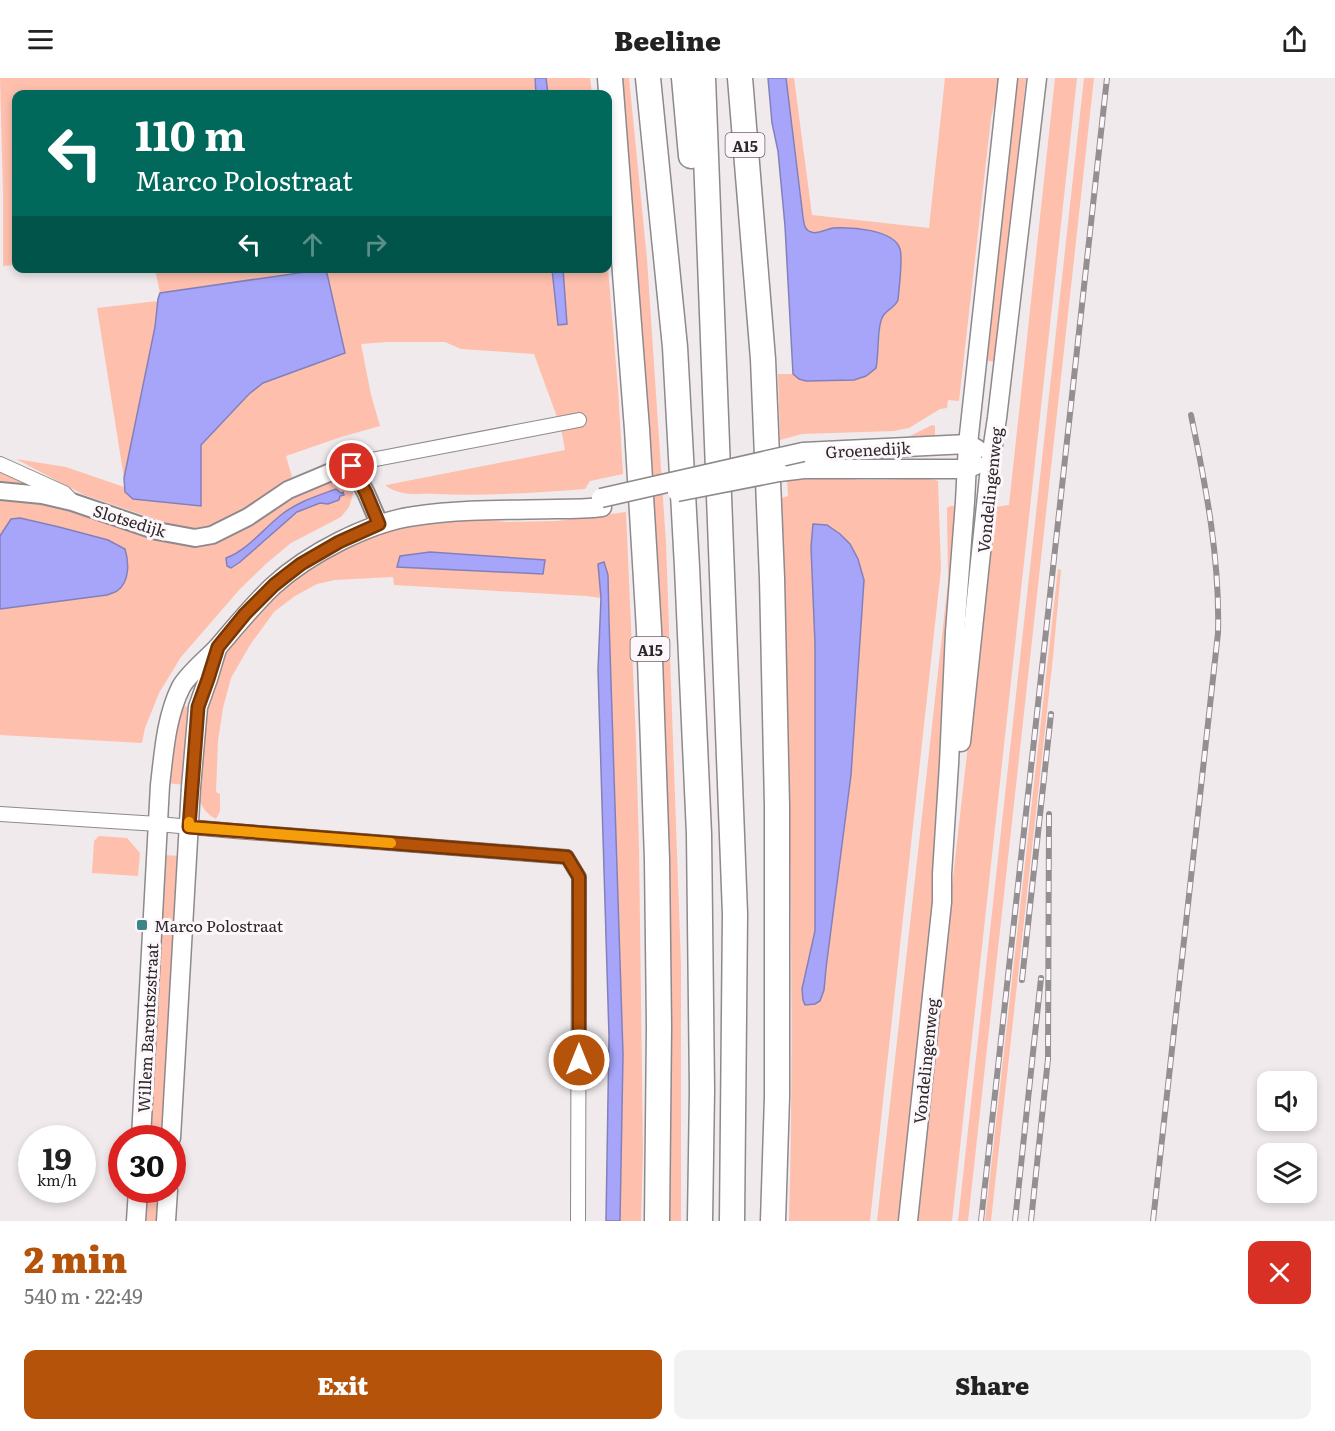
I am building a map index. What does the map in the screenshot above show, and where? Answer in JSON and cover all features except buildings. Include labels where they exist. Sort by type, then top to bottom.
[{"type":"highway","name":"A15","points":[[648,78],[675,347],[688,578],[699,834],[702,1090],[700,1221]]},
{"type":"highway","name":"A15","points":[[684,78],[715,391]]},
{"type":"highway","name":"A15","points":[[703,78],[735,914],[732,1221]]},
{"type":"highway","name":"A15","points":[[740,78],[763,358],[772,578],[777,818],[777,1074],[772,1221]]},
{"type":"highway","name":"A15","points":[[612,103],[636,406],[649,630],[658,920],[657,1221]]},
{"type":"main road","name":"Vondelingenweg","points":[[908,1221],[942,902],[955,632],[968,444],[1008,78]]},
{"type":"main road","name":"Vondelingenweg","points":[[942,902],[949,875],[991,458],[1036,78]]},
{"type":"main road","points":[[968,444],[991,458]]},
{"type":"main road","name":"Groenedijk","points":[[601,503],[803,461],[968,444]]},
{"type":"main road","name":"Groenedijk","points":[[379,524],[414,516],[468,511],[557,509],[577,503],[601,503],[779,472],[803,461],[967,469],[991,458]]},
{"type":"main road","points":[[933,469],[951,480],[965,499]]},
{"type":"main road","name":"Willem Barentszstraat","points":[[142,1125],[160,784],[164,745],[172,707],[182,684],[274,585],[339,542],[379,524]]},
{"type":"main road","name":"Willem Barentszstraat","points":[[172,1125],[198,707],[218,647]]},
{"type":"main road","points":[[136,1221],[137,1203]]},
{"type":"main road","points":[[166,1221],[167,1203]]},
{"type":"street","name":"Slotsedijk","points":[[0,491],[42,495],[72,502],[157,531],[195,538],[212,535],[248,517],[288,490],[338,469],[371,460],[579,420]]},
{"type":"street","points":[[0,464],[64,494],[72,502]]},
{"type":"street","points":[[352,466],[379,524]]},
{"type":"street","points":[[0,814],[158,824],[567,857],[579,877],[578,1221]]},
{"type":"shaded area","points":[[0,78],[534,78],[536,90],[12,90],[12,265],[3,266]]},
{"type":"shaded area","points":[[535,78],[546,78],[548,90],[536,90]]},
{"type":"shaded area","points":[[546,78],[590,78],[592,90],[548,90]]},
{"type":"shaded area","points":[[620,78],[629,78],[647,259],[666,543],[681,965],[681,1221],[669,1221]]},
{"type":"shaded area","points":[[768,78],[786,78],[803,217],[807,230],[816,233],[833,228],[850,228],[881,233],[896,242],[900,249],[898,300],[883,315],[880,322],[876,368],[866,376],[854,380],[806,381],[793,374],[785,226]]},
{"type":"shaded area","points":[[786,78],[794,78],[812,215],[929,228],[945,78],[1001,78],[991,118],[959,401],[948,400],[947,408],[940,409],[909,428],[894,431],[802,434],[780,440],[778,374],[793,374],[799,379],[876,367],[881,320],[885,312],[889,310],[832,228],[814,233],[805,228]]},
{"type":"shaded area","points":[[1016,78],[1026,78],[995,362],[985,360]]},
{"type":"shaded area","points":[[1055,78],[1077,78],[952,1221],[914,1221],[995,507],[1009,505]]},
{"type":"shaded area","points":[[1084,78],[1094,78],[968,1221],[958,1221]]},
{"type":"shaded area","points":[[156,273],[304,273],[160,293]]},
{"type":"shaded area","points":[[298,273],[327,273],[345,353],[263,383],[249,394],[201,445],[201,506],[133,499],[125,492],[124,478],[160,293]]},
{"type":"shaded area","points":[[327,273],[552,273],[558,324],[567,324],[563,273],[608,273],[623,474],[590,481],[585,489],[455,495],[404,493],[386,486],[565,450],[561,428],[534,354],[461,349],[445,342],[361,344],[380,426],[286,456],[292,477],[239,515],[218,526],[203,529],[176,526],[84,495],[16,459],[66,467],[124,487],[125,492],[201,505],[201,445],[249,394],[263,383],[345,353]]},
{"type":"shaded area","points":[[552,273],[563,273],[567,324],[558,325]]},
{"type":"shaded area","points":[[158,301],[155,327],[124,478],[97,308]]},
{"type":"shaded area","points":[[932,425],[935,426],[935,438],[921,440],[908,437]]},
{"type":"shaded area","points":[[0,469],[57,493],[0,487]]},
{"type":"shaded area","points":[[921,478],[938,481],[941,569],[870,1221],[789,1221],[792,1040],[782,498],[788,496],[787,480]],"holes":[[[813,524],[864,580],[851,775],[824,990],[802,989],[815,931],[815,644],[811,547]]]},
{"type":"shaded area","points":[[341,479],[355,482],[349,507],[341,517],[291,543],[240,589],[181,657],[159,693],[145,728],[142,743],[0,735],[0,609],[107,595],[108,540],[20,518],[11,519],[0,536],[0,494],[17,494],[184,541],[328,481]],"holes":[[[335,489],[341,493],[324,504],[316,504],[299,511],[263,543],[227,565],[226,558],[248,545],[287,511]]]},
{"type":"shaded area","points":[[336,489],[344,495],[340,496],[339,500],[328,504],[320,503],[297,512],[240,562],[231,568],[227,566],[226,558],[248,545],[287,510]]},
{"type":"shaded area","points":[[958,506],[960,515],[952,532],[957,549],[936,890],[900,1221],[877,1221],[948,582],[947,508]]},
{"type":"shaded area","points":[[626,512],[639,848],[643,1152],[641,1221],[620,1221],[623,1054],[608,575],[598,565],[601,598],[394,585],[393,577],[335,580],[317,584],[295,596],[274,612],[250,645],[231,678],[218,741],[216,792],[220,794],[220,811],[216,819],[206,811],[199,799],[202,732],[206,703],[221,659],[243,628],[273,597],[312,566],[375,532],[409,523],[486,520],[557,521]],"holes":[[[430,552],[545,560],[543,574],[402,568],[400,557]]]},
{"type":"shaded area","points":[[20,518],[108,540],[125,549],[128,566],[121,587],[107,595],[0,609],[0,536],[11,519]]},
{"type":"shaded area","points":[[813,524],[827,525],[850,544],[858,559],[864,580],[851,775],[824,990],[820,1001],[805,1005],[802,989],[815,931],[815,644],[811,547]]},
{"type":"shaded area","points":[[430,552],[545,560],[543,574],[397,567],[400,556]]},
{"type":"shaded area","points":[[604,562],[608,575],[623,1054],[620,1221],[606,1221],[609,1036],[598,670],[601,598],[598,564]]},
{"type":"shaded area","points":[[1058,569],[1061,570],[1053,657],[991,1221],[985,1221]]},
{"type":"shaded area","points":[[182,706],[190,707],[187,785],[165,783],[167,762]]},
{"type":"shaded area","points":[[99,836],[127,838],[140,853],[138,876],[92,873],[94,841]]},
{"type":"shaded area","points":[[161,855],[183,856],[167,1125],[146,1125]]},
{"type":"shaded area","points":[[141,1203],[162,1203],[161,1221],[140,1221]]},
{"type":"railway","points":[[981,1221],[1107,78]]},
{"type":"railway","points":[[1153,1221],[1218,633],[1214,550],[1207,496],[1191,415]]},
{"type":"railway","points":[[1022,980],[1051,714]]},
{"type":"railway","points":[[1031,1221],[1048,1059],[1049,814]]},
{"type":"railway","points":[[1015,1221],[1041,978]]},
{"type":"slow traffic","points":[[189,822],[189,827],[391,843]]},
{"type":"place","name":"Marco Polostraat","points":[[142,925]]},
{"type":"route","points":[[352,466],[379,524],[339,542],[301,564],[274,585],[245,614],[218,647],[198,707],[189,827],[567,857],[579,877],[579,1060]]}]
